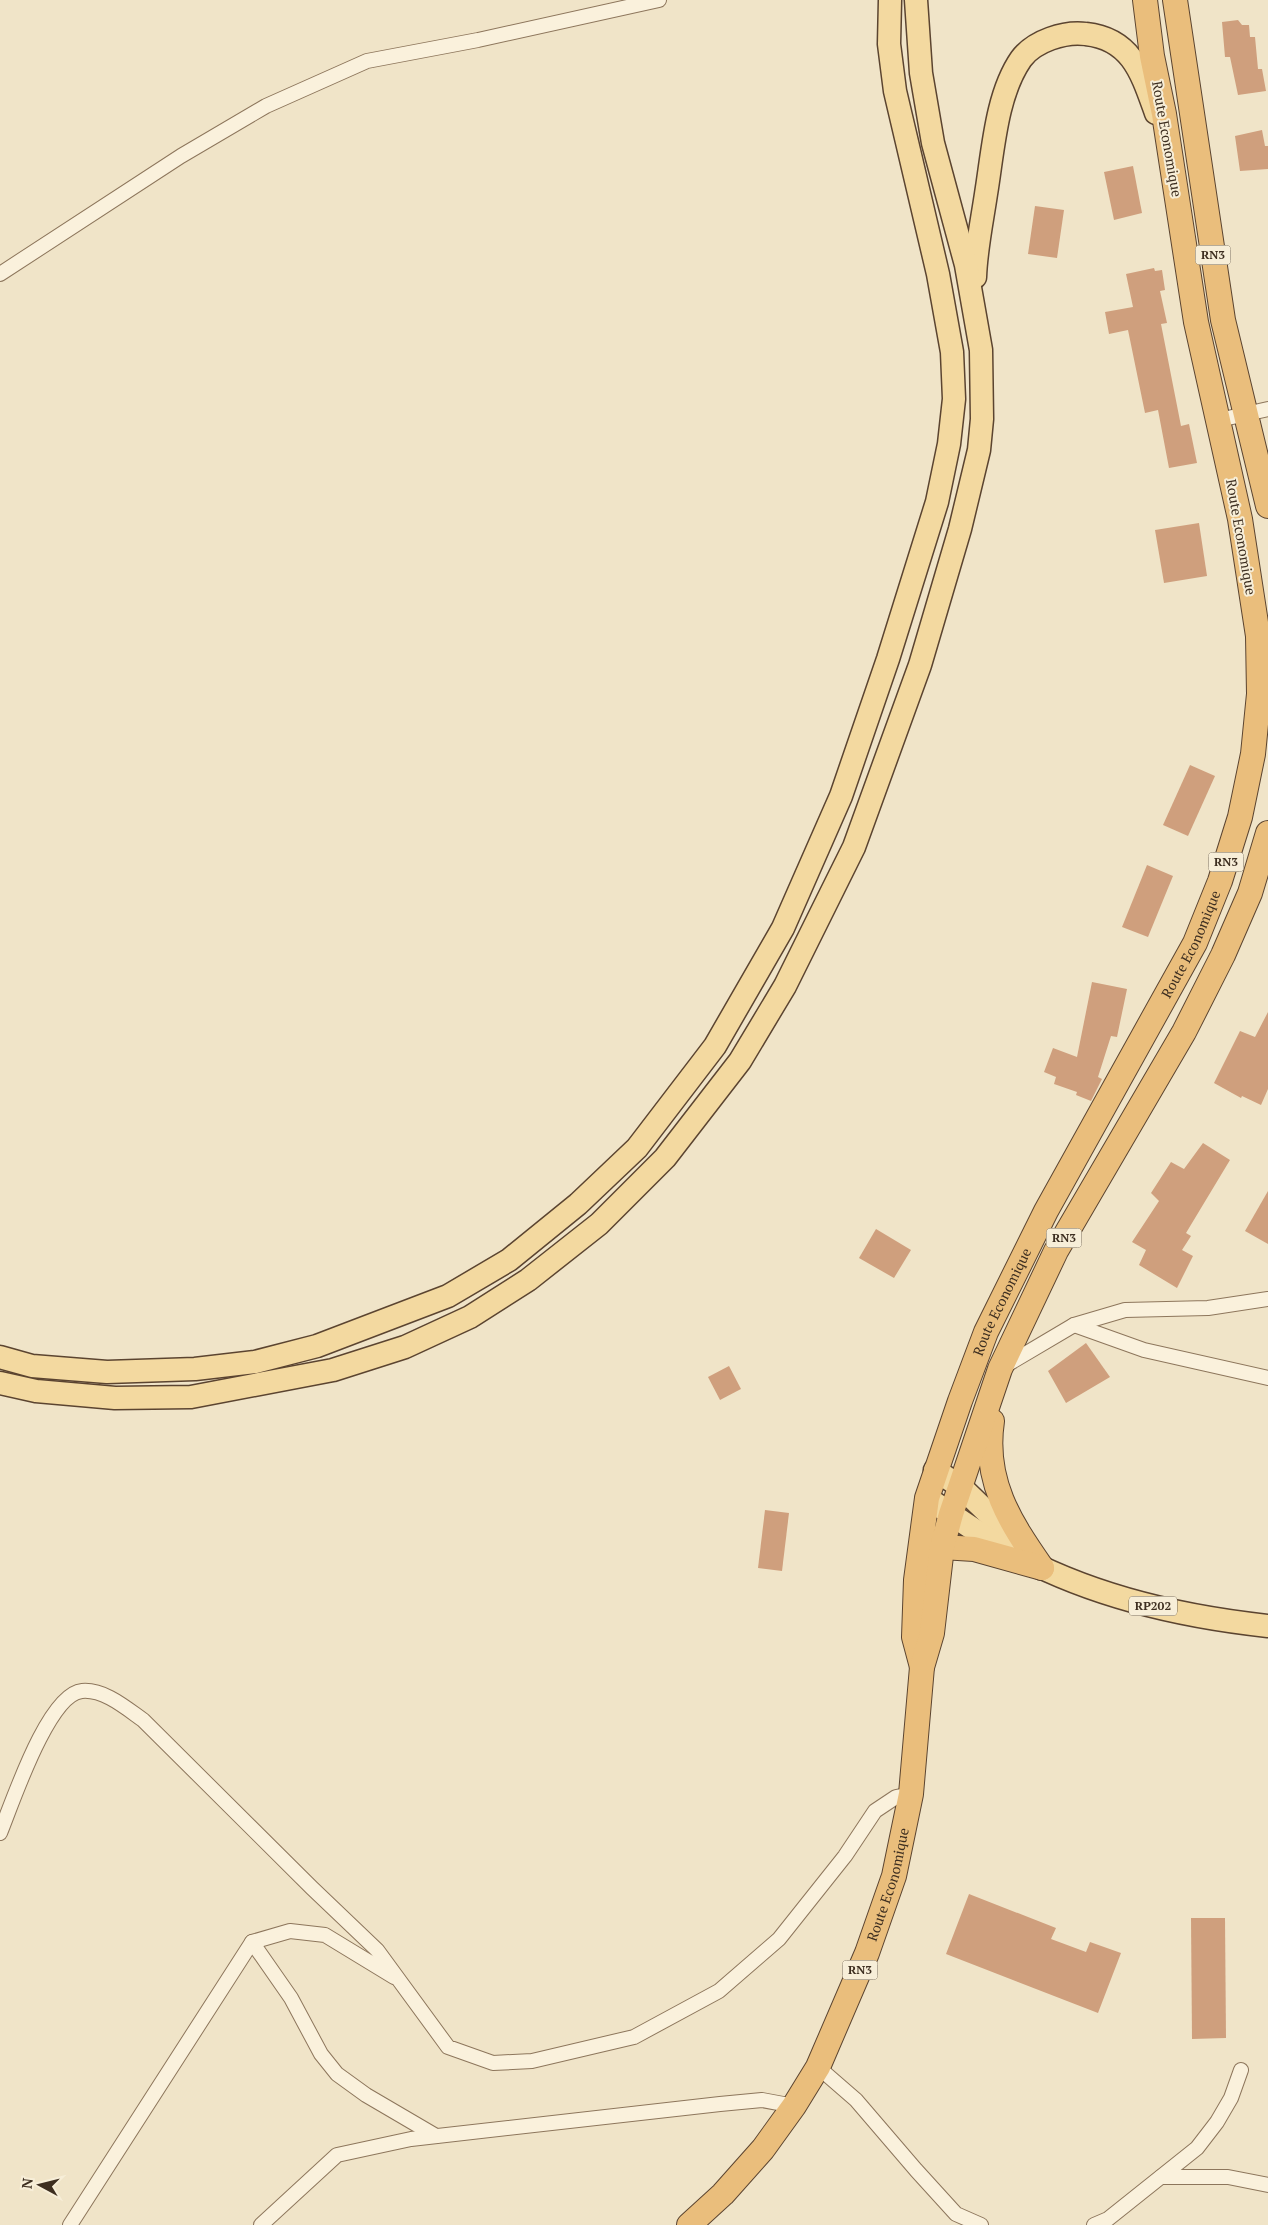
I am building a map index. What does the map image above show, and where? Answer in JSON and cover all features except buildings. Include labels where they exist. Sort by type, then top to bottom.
[{"type":"highway","name":"Route Economique","points":[[922,1667],[914,1637],[916,1580],[927,1498],[986,1332],[1046,1211],[1195,942],[1220,881],[1240,817],[1253,754],[1259,694],[1258,636],[1240,519],[1196,322],[1171,156],[1152,56],[1146,0]]},
{"type":"highway","name":"Route Economique","points":[[1175,0],[1223,320],[1244,414],[1268,506]]},
{"type":"highway","name":"Route Economique","points":[[689,2225],[729,2188],[763,2149],[794,2106],[818,2067],[867,1953],[894,1876],[911,1794],[922,1667],[932,1633],[942,1547],[951,1514],[999,1373],[1056,1251],[1184,1032],[1223,956],[1250,893],[1268,833]]},
{"type":"highway","points":[[1046,1211],[1073,1223]]},
{"type":"highway","points":[[999,1373],[991,1426],[990,1450],[996,1482],[1000,1498],[1015,1529],[1042,1568]]},
{"type":"highway","points":[[942,1547],[974,1549],[1042,1568]]},
{"type":"main road","points":[[0,1357],[32,1366],[107,1372],[195,1369],[255,1362],[317,1346],[448,1296],[509,1260],[578,1204],[637,1148],[715,1046],[783,928],[841,796],[888,659],[937,502],[949,444],[954,399],[952,352],[938,274],[894,91],[890,44],[890,0]]},
{"type":"main road","points":[[916,0],[921,73],[932,134],[966,266],[981,350]]},
{"type":"main road","points":[[0,1383],[36,1391],[115,1398],[191,1397],[265,1385],[333,1370],[405,1347],[470,1317],[528,1280],[599,1224],[665,1158],[740,1061],[785,986],[854,847],[920,665],[960,529],[979,450],[982,419],[981,350],[975,275],[997,126],[1010,79],[1022,58],[1037,46],[1057,36],[1076,32],[1096,35],[1118,44],[1133,60],[1143,77],[1171,156]]},
{"type":"main road","points":[[936,1470],[961,1486],[1001,1524],[1042,1568]]},
{"type":"main road","points":[[927,1498],[997,1545],[1042,1568]]},
{"type":"main road","name":"RP202","points":[[1042,1568],[1073,1582],[1125,1599],[1229,1622],[1268,1626]]},
{"type":"street","points":[[0,274],[181,156],[266,106],[367,61],[478,40],[659,0]]},
{"type":"street","points":[[1219,420],[1268,409]]},
{"type":"street","points":[[999,1373],[1074,1325],[1125,1310],[1208,1308],[1268,1299]]},
{"type":"street","points":[[1074,1325],[1144,1350],[1268,1378]]},
{"type":"street","points":[[0,1833],[38,1740],[63,1701],[81,1691],[101,1694],[122,1705],[143,1720],[377,1950],[448,2047],[494,2062],[532,2061],[634,2038],[719,1992],[779,1939],[845,1856],[875,1811],[896,1797],[911,1794]]},
{"type":"street","points":[[70,2225],[252,1942],[290,1931],[325,1935],[399,1980]]},
{"type":"street","points":[[252,1942],[291,1998],[321,2054],[337,2074],[366,2095],[436,2136]]},
{"type":"street","points":[[818,2067],[856,2100],[956,2214],[981,2225]]},
{"type":"street","points":[[1094,2225],[1108,2219],[1197,2148],[1217,2122],[1231,2098],[1241,2070]]},
{"type":"street","points":[[260,2225],[337,2154],[411,2139],[762,2100],[794,2106]]},
{"type":"street","points":[[1161,2177],[1228,2177],[1268,2185]]}]
